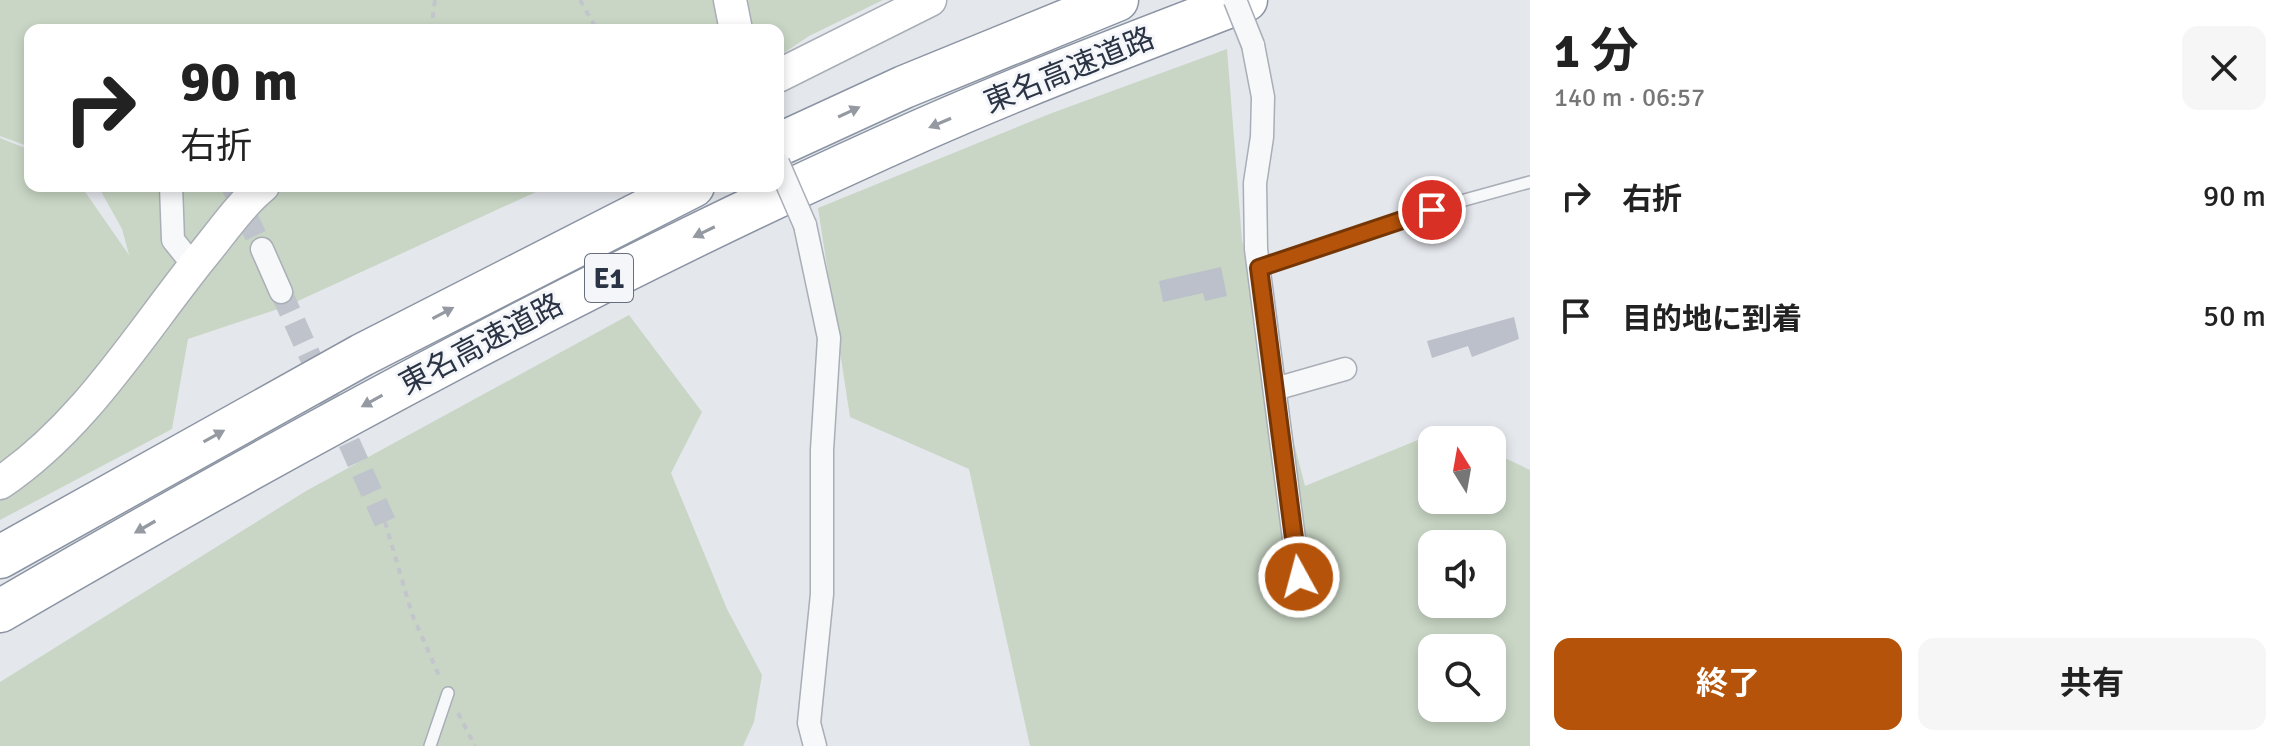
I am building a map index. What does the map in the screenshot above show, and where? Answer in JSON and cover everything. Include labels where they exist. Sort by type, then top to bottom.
[{"type":"highway","name":"東名高速道路","points":[[784,142],[904,87],[1117,0]]},
{"type":"highway","name":"東名高速道路","points":[[0,611],[385,394],[594,285],[923,130],[1246,0]]},
{"type":"highway","name":"東名高速道路","points":[[0,557],[362,355],[681,192]]},
{"type":"street","points":[[730,0],[735,24]]},
{"type":"street","points":[[784,73],[930,0]]},
{"type":"street","points":[[1235,0],[1253,45],[1263,97],[1262,137],[1255,183],[1259,268],[1299,577]]},
{"type":"street","points":[[784,177],[805,225],[829,338],[822,450],[822,594],[809,723],[815,746]]},
{"type":"street","points":[[171,192],[173,240],[194,266]]},
{"type":"street","points":[[0,483],[42,449],[79,413],[194,266],[258,192]]},
{"type":"street","points":[[262,249],[281,292]]},
{"type":"street","points":[[1275,389],[1345,369]]},
{"type":"lane","points":[[1259,268],[1461,201],[1530,182]]},
{"type":"lane","points":[[430,746],[448,693]]},
{"type":"path","points":[[432,24],[435,0]]},
{"type":"path","points":[[580,0],[594,24]]},
{"type":"path","points":[[385,522],[412,614],[475,746]]},
{"type":"green space","points":[[0,0],[883,0],[809,36],[784,53],[784,24],[24,24],[24,145],[0,136]]},
{"type":"green space","points":[[1227,49],[1242,240],[1305,486],[1418,440],[1418,514],[1506,514],[1506,459],[1530,470],[1530,746],[1030,746],[969,469],[850,417],[818,208],[1052,113]]},
{"type":"green space","points":[[0,138],[24,148],[24,192],[85,192],[129,255],[122,229],[101,192],[536,192],[287,306],[188,339],[172,429],[0,520]]},
{"type":"green space","points":[[629,315],[702,412],[671,473],[727,609],[762,675],[754,722],[743,746],[0,746],[0,682],[306,491]]},
{"type":"building","points":[[1221,267],[1227,296],[1205,301],[1203,293],[1163,302],[1159,281]]},
{"type":"building","points":[[1514,317],[1519,339],[1472,357],[1468,346],[1432,358],[1427,341]]},
{"type":"tunnel","points":[[235,192],[262,249]]},
{"type":"tunnel","points":[[281,292],[385,522]]},
{"type":"route","points":[[1299,577],[1259,268],[1432,210]]}]
